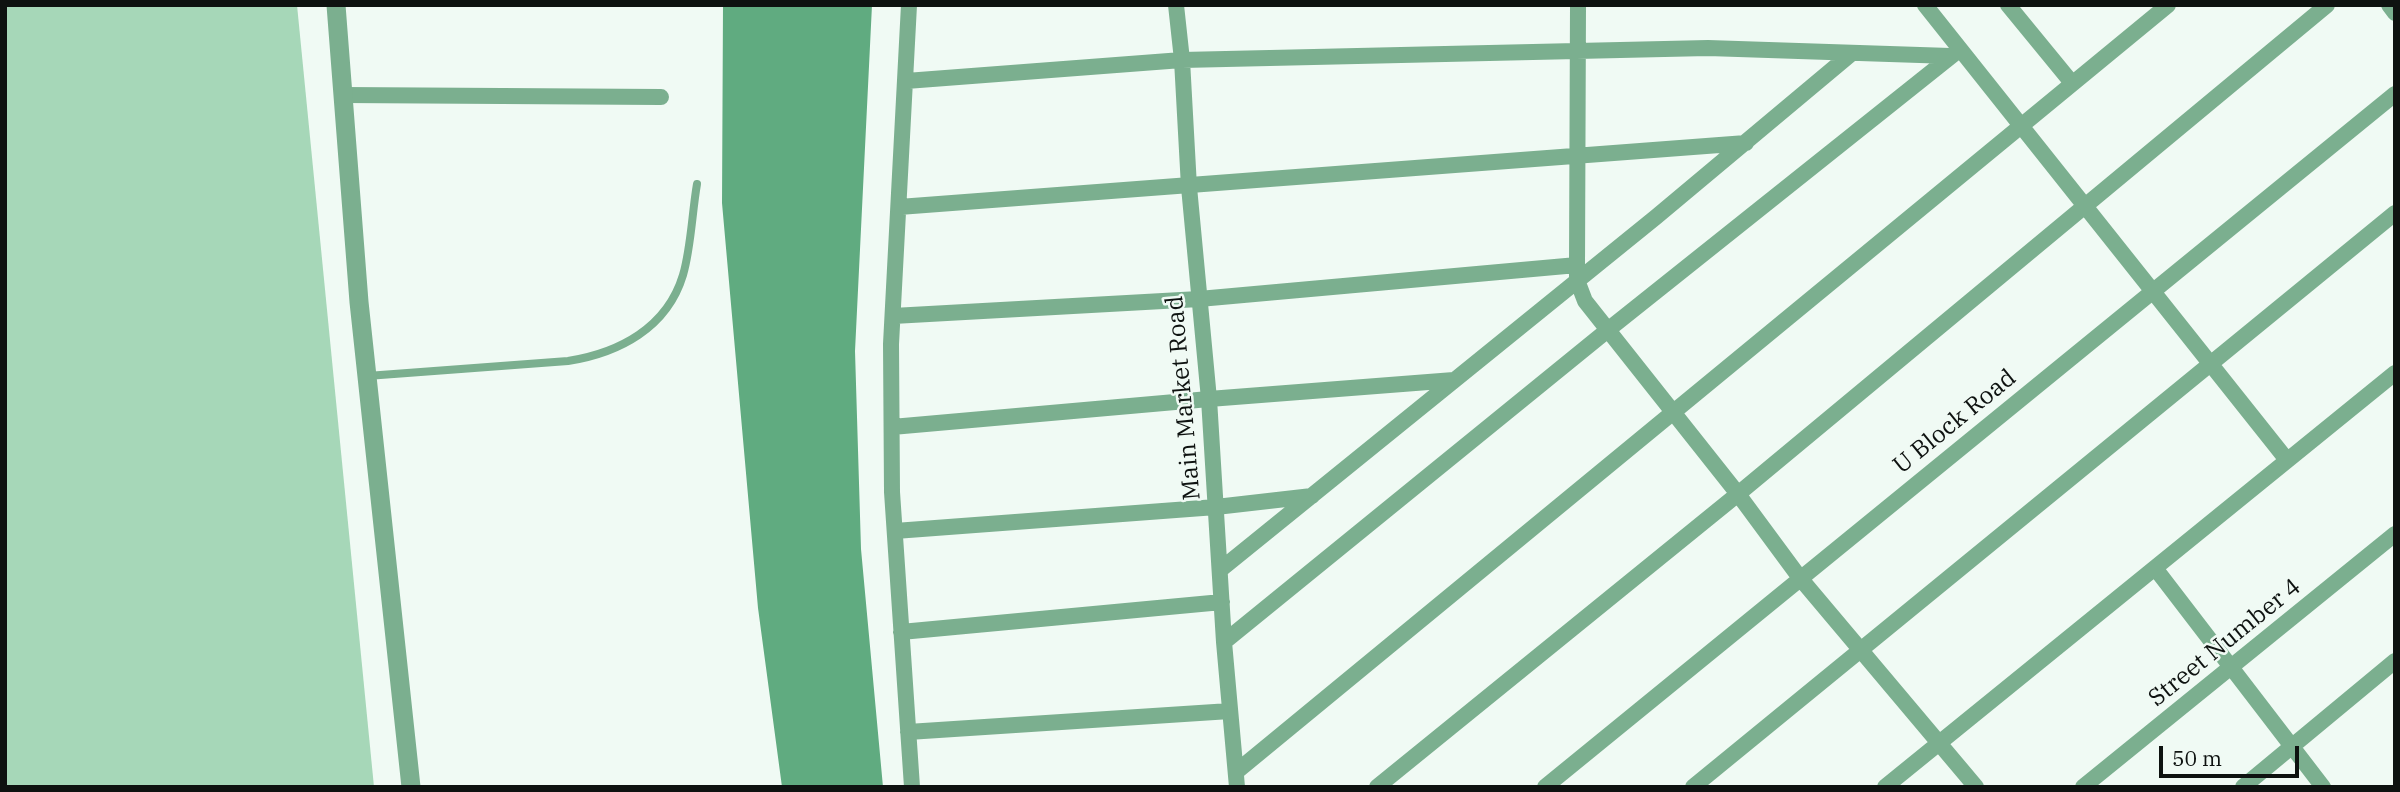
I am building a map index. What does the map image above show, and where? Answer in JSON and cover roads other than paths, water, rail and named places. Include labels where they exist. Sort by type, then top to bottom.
[{"type":"street","points":[[336,5],[367,376],[411,787]]},
{"type":"street","points":[[909,5],[893,316],[892,428],[895,531],[912,787]]},
{"type":"street","name":"Main Market Road","points":[[1176,5],[1189,187],[1209,399],[1224,642],[1236,779]]},
{"type":"street","points":[[1578,5],[1577,273],[1585,301],[1674,411],[1800,578],[1976,787]]},
{"type":"street","points":[[1925,5],[1954,53],[2022,126],[2287,460]]},
{"type":"street","points":[[2008,5],[2073,83]]},
{"type":"street","points":[[1236,779],[1674,411],[2168,5]]},
{"type":"street","points":[[1377,787],[1738,494],[2327,5]]},
{"type":"street","points":[[2389,5],[2395,13]]},
{"type":"street","points":[[905,81],[1182,60],[1708,48],[1954,53]]},
{"type":"street","points":[[1220,570],[1455,380],[1577,273],[1746,143],[1852,53]]},
{"type":"street","points":[[1224,642],[1954,53]]},
{"type":"street","name":"U Block Road","points":[[1545,787],[2395,94]]},
{"type":"street","points":[[343,95],[661,97]]},
{"type":"street","points":[[899,207],[1746,143]]},
{"type":"street","points":[[1693,787],[2395,213]]},
{"type":"street","points":[[893,316],[1199,299],[1577,273]]},
{"type":"street","points":[[1885,787],[2395,373]]},
{"type":"street","points":[[892,428],[1455,380]]},
{"type":"street","points":[[895,531],[1216,507],[1312,496]]},
{"type":"street","name":"Street Number 4","points":[[2083,787],[2395,534]]},
{"type":"street","points":[[2155,568],[2323,787]]},
{"type":"street","points":[[901,632],[1222,602]]},
{"type":"street","points":[[2243,787],[2395,661]]},
{"type":"street","points":[[908,732],[1230,711]]},
{"type":"lane","points":[[367,376],[568,361],[598,356],[622,345],[660,316],[674,298],[683,274],[696,184]]}]
